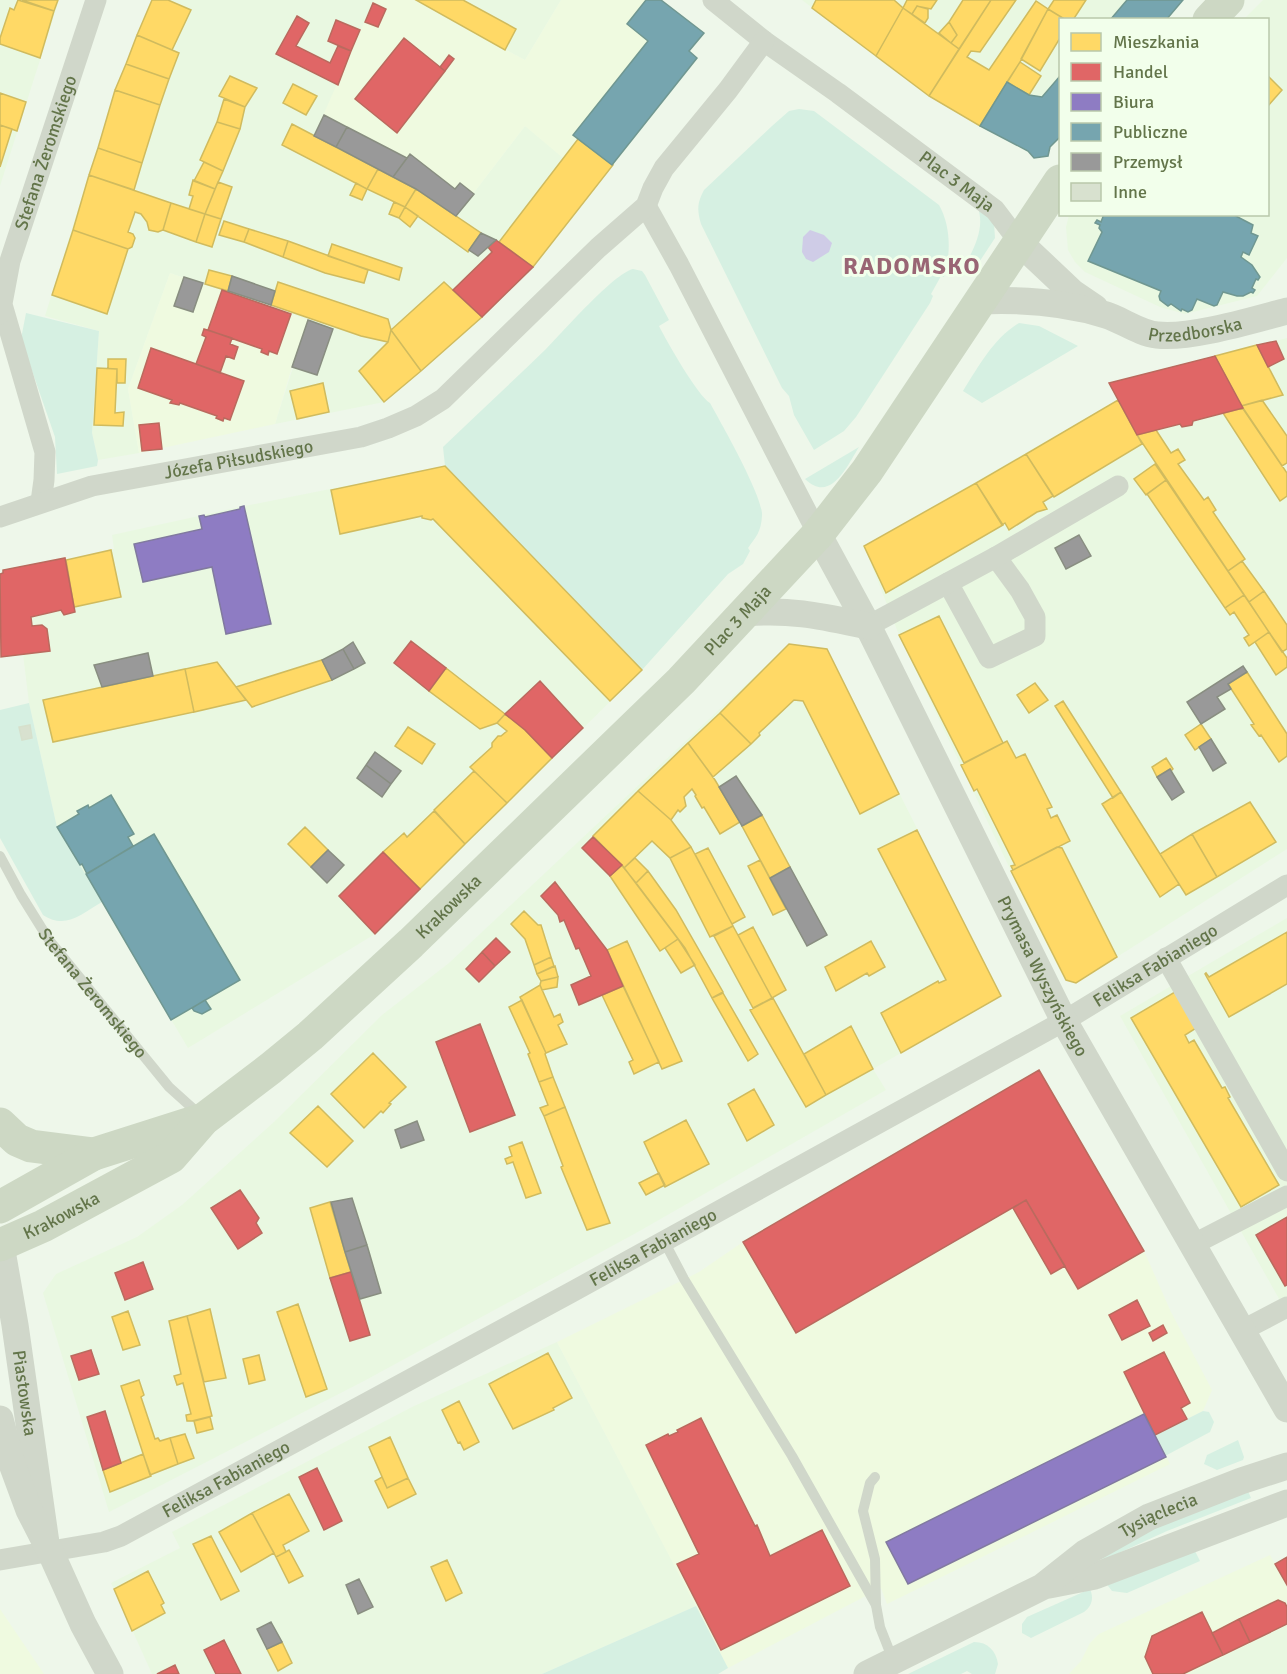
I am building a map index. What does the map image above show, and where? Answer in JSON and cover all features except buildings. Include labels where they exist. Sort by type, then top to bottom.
[{"type":"main road","points":[[1211,18],[1228,0]]},
{"type":"main road","points":[[1020,243],[1059,183]]},
{"type":"main road","name":"Plac 3 Maja","points":[[681,681],[747,613],[818,534],[867,471],[1020,243]]},
{"type":"main road","name":"Krakowska","points":[[0,1243],[43,1226],[171,1157],[204,1119],[310,1036],[411,943],[681,681]]},
{"type":"main road","name":"Krakowska","points":[[0,1207],[94,1154],[204,1119]]},
{"type":"main road","points":[[0,1124],[17,1140],[31,1146],[94,1154]]},
{"type":"street","name":"Stefana Żeromskiego","points":[[1,311],[10,261],[96,0]]},
{"type":"street","name":"Plac 3 Maja","points":[[713,0],[764,41],[995,210],[1020,243]]},
{"type":"street","points":[[764,41],[728,90],[664,168],[646,206],[679,265],[818,534]]},
{"type":"street","name":"Józefa Piłsudskiego","points":[[0,517],[92,486],[361,437],[416,416],[442,399],[466,378],[598,248],[646,206]]},
{"type":"street","name":"Przedborska","points":[[1020,243],[1073,293],[1106,315]]},
{"type":"street","name":"Przedborska","points":[[979,301],[1017,299],[1048,301],[1106,315],[1154,335],[1174,336],[1287,311]]},
{"type":"street","points":[[1,311],[45,452],[41,502]]},
{"type":"street","points":[[747,613],[776,610],[806,612],[868,626],[996,557],[1118,486]]},
{"type":"street","name":"Prymasa Wyszyńskiego","points":[[818,534],[868,626],[1064,1021],[1287,1409]]},
{"type":"street","points":[[948,583],[989,658],[1035,636],[1035,617],[1020,590],[996,557]]},
{"type":"street","name":"Feliksa Fabianiego","points":[[0,1560],[48,1548],[104,1542],[121,1536],[1064,1021],[1287,885]]},
{"type":"street","points":[[1166,958],[1287,1171]]},
{"type":"street","points":[[1192,1245],[1287,1196]]},
{"type":"street","name":"Piastowska","points":[[0,1243],[15,1325],[48,1548]]},
{"type":"street","points":[[1241,1331],[1287,1307]]},
{"type":"street","name":"Piastowska","points":[[0,1419],[12,1464],[26,1501],[83,1624],[110,1674]]},
{"type":"street","name":"Tysiąclecia","points":[[867,1674],[1042,1587],[1085,1553],[1149,1517],[1241,1481],[1287,1466]]},
{"type":"street","name":"Tysiąclecia","points":[[1042,1587],[1095,1576],[1287,1503]]},
{"type":"lane","name":"Stefana Żeromskiego","points":[[0,856],[21,895],[50,940],[169,1087],[204,1119]]},
{"type":"lane","points":[[664,1241],[684,1279],[798,1465],[876,1605]]},
{"type":"lane","points":[[875,1476],[870,1482],[863,1511],[875,1559],[876,1605],[880,1626],[893,1660]]},
{"type":"shaded area","points":[[0,0],[59,0],[0,186]]},
{"type":"shaded area","points":[[152,0],[374,0],[338,85],[416,189],[456,216],[525,126],[563,157],[578,139],[613,165],[533,267],[482,317],[384,402],[275,424],[308,320],[170,273],[128,389],[139,453],[98,460],[92,433],[99,331],[45,316],[115,90]]},
{"type":"shaded area","points":[[374,0],[416,0],[525,60],[561,0],[661,0],[704,33],[689,51],[697,58],[613,165],[578,139],[563,158],[525,126],[456,216],[416,189],[314,136]]},
{"type":"shaded area","points":[[416,0],[561,0],[525,60]]},
{"type":"shaded area","points":[[802,0],[1183,0],[1167,18],[1059,18],[1059,138],[1050,147],[1048,156],[1034,158],[1028,152],[929,96]]},
{"type":"shaded area","points":[[1263,0],[1287,0],[1287,258],[1257,296],[1185,314],[1160,307],[1085,272],[1068,250],[1066,227],[1069,216],[1269,216],[1269,18],[1245,18]]},
{"type":"shaded area","points":[[799,109],[814,111],[939,205],[946,222],[949,240],[944,277],[941,276],[931,294],[933,296],[930,303],[856,417],[844,431],[814,450],[794,415],[789,396],[782,388],[701,224],[698,211],[704,190],[789,111]]},
{"type":"shaded area","points":[[978,208],[994,223],[995,238],[970,276],[964,267],[975,246],[979,231]]},
{"type":"shaded area","points":[[810,230],[824,235],[832,243],[829,252],[813,262],[806,259],[802,252],[803,237]]},
{"type":"shaded area","points":[[633,269],[642,271],[645,275],[669,320],[659,326],[683,368],[710,403],[749,478],[761,507],[762,516],[759,530],[748,548],[750,551],[743,564],[728,574],[642,670],[445,466],[443,447],[546,349],[601,292],[624,273]]},
{"type":"shaded area","points":[[170,273],[308,320],[275,424],[139,453],[128,389]]},
{"type":"shaded area","points":[[26,313],[99,331],[92,433],[98,460],[97,466],[57,474],[55,437],[21,339]]},
{"type":"shaded area","points":[[1019,323],[1039,326],[1078,346],[982,403],[963,391],[994,345]]},
{"type":"shaded area","points":[[1287,338],[1287,849],[1076,983],[1066,980],[1011,871],[899,635],[864,546],[1117,400],[1109,383]]},
{"type":"shaded area","points":[[859,447],[837,480],[830,485],[814,486],[805,479]]},
{"type":"shaded area","points":[[445,466],[642,670],[375,934],[188,1048],[57,827],[29,703],[23,654],[1,657],[0,574],[3,570],[65,558],[66,560],[114,549],[112,535]]},
{"type":"shaded area","points":[[789,644],[827,649],[1001,996],[873,1069],[886,1090],[636,1233],[364,1381],[109,1512],[43,1293],[56,1274],[137,1237],[182,1205],[275,1121],[382,1015],[449,963]]},
{"type":"shaded area","points":[[29,703],[57,827],[102,902],[66,921],[51,919],[43,915],[0,838],[0,710]]},
{"type":"shaded area","points":[[1287,918],[1287,1313],[1120,1016]]},
{"type":"shaded area","points":[[1039,1070],[1144,1251],[1171,1312],[1212,1390],[1203,1411],[1155,1435],[1170,1464],[887,1604],[881,1588],[728,1668],[557,1342],[699,1272],[743,1242]]},
{"type":"shaded area","points":[[557,1342],[696,1606],[542,1674],[152,1674],[111,1583],[180,1548],[172,1532],[414,1406]]},
{"type":"shaded area","points":[[1203,1411],[1209,1412],[1214,1422],[1210,1432],[1165,1456],[1155,1435]]},
{"type":"shaded area","points":[[1238,1440],[1243,1460],[1217,1470],[1204,1464],[1207,1455]]},
{"type":"shaded area","points":[[1247,1489],[1251,1498],[1167,1531],[1097,1563],[1125,1540]]},
{"type":"shaded area","points":[[1195,1551],[1200,1561],[1127,1593],[1112,1591],[1105,1582]]},
{"type":"shaded area","points":[[1270,1555],[1275,1564],[1287,1557],[1287,1625],[1188,1674],[1069,1674],[1099,1634]]},
{"type":"shaded area","points":[[1090,1589],[1092,1602],[1084,1612],[1031,1638],[1022,1633],[1022,1624],[1027,1617]]},
{"type":"shaded area","points":[[696,1606],[728,1668],[718,1674],[542,1674]]},
{"type":"shaded area","points":[[0,1609],[44,1674],[0,1674]]},
{"type":"shaded area","points":[[1287,1625],[1287,1674],[1188,1674]]},
{"type":"shaded area","points":[[974,1642],[983,1644],[993,1651],[998,1664],[995,1674],[972,1674],[967,1671],[961,1674],[908,1674]]},
{"type":"district","name":"RADOMSKO","points":[[912,266]]}]
